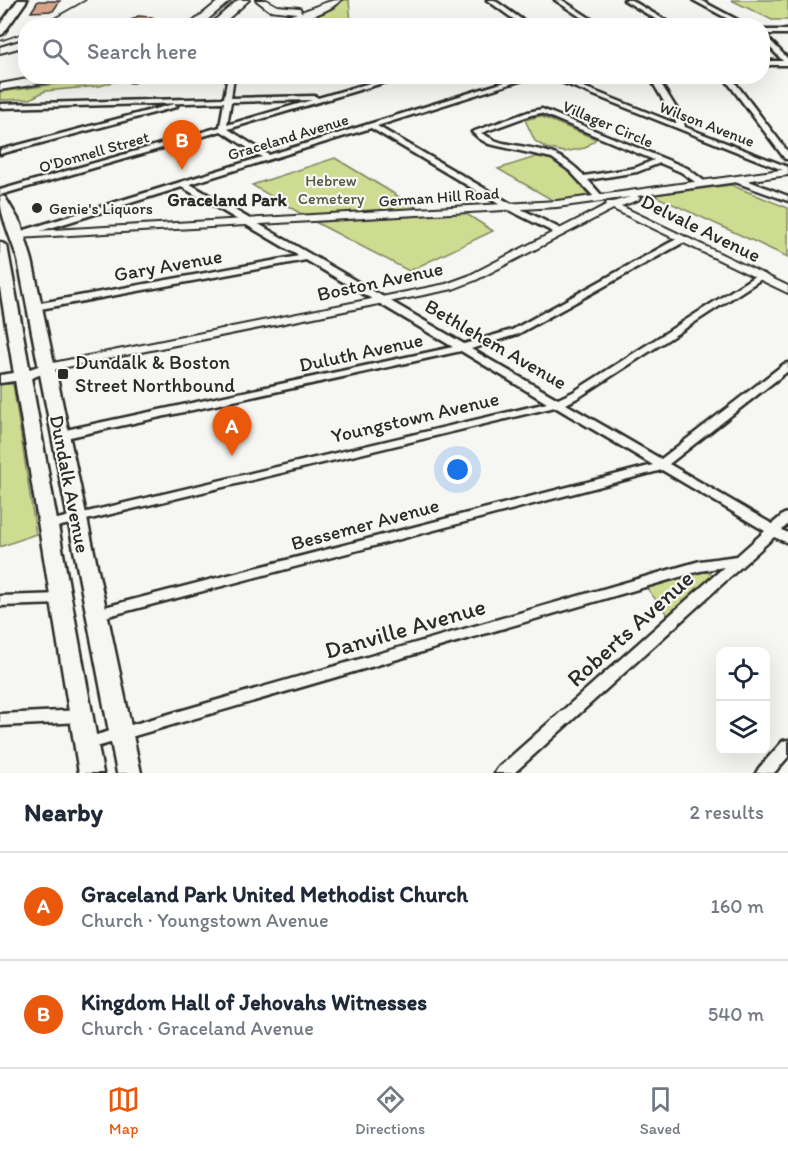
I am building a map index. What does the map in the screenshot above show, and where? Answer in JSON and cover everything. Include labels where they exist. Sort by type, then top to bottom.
[{"type":"highway","points":[[201,18],[220,0]]},
{"type":"highway","points":[[203,18],[226,0]]},
{"type":"highway","points":[[222,18],[243,0]]},
{"type":"highway","points":[[261,0],[264,5],[273,8],[295,10],[318,7],[329,0]]},
{"type":"highway","points":[[289,18],[325,8],[336,0]]},
{"type":"highway","points":[[0,43],[18,43]]},
{"type":"highway","points":[[0,50],[18,44]]},
{"type":"highway","points":[[0,78],[18,73]]},
{"type":"highway","points":[[0,78],[18,77]]},
{"type":"highway","points":[[0,87],[19,84]]},
{"type":"main road","points":[[0,33],[23,0]]},
{"type":"main road","name":"Dundalk Avenue","points":[[0,200],[18,235],[35,307],[129,773]]},
{"type":"main road","name":"Dundalk Avenue","points":[[0,246],[6,303],[24,374],[91,773]]},
{"type":"main road","points":[[0,379],[47,367]]},
{"type":"main road","points":[[0,374],[24,374]]},
{"type":"street","points":[[490,0],[516,18]]},
{"type":"street","points":[[558,0],[586,18]]},
{"type":"street","points":[[627,0],[658,18]]},
{"type":"street","points":[[696,0],[731,18]]},
{"type":"street","points":[[770,33],[788,32]]},
{"type":"street","points":[[770,43],[788,63]]},
{"type":"street","points":[[770,63],[788,63]]},
{"type":"street","points":[[230,84],[223,129],[268,158]]},
{"type":"street","name":"O'Donnell Street","points":[[0,193],[377,84]]},
{"type":"street","name":"Graceland Avenue","points":[[42,231],[183,184],[506,84]]},
{"type":"street","name":"Wilson Avenue","points":[[569,84],[788,171]]},
{"type":"street","points":[[657,84],[679,119],[682,129]]},
{"type":"street","points":[[732,84],[788,157]]},
{"type":"street","points":[[0,106],[331,98]]},
{"type":"street","points":[[0,152],[192,101]]},
{"type":"street","name":"Villager Circle","points":[[599,197],[565,163],[552,155],[490,141],[476,134],[479,130],[497,123],[542,111],[684,170],[704,184]]},
{"type":"street","points":[[497,123],[504,144]]},
{"type":"street","points":[[372,126],[510,207],[560,232]]},
{"type":"street","points":[[581,179],[638,170],[661,160]]},
{"type":"street","name":"German Hill Road","points":[[18,235],[42,231],[250,223],[510,207],[738,180],[788,171]]},
{"type":"street","points":[[738,180],[788,199]]},
{"type":"street","name":"Bethlehem Avenue","points":[[183,184],[788,539]]},
{"type":"street","name":"Boston Avenue","points":[[47,367],[457,284],[614,206],[649,194],[704,184]]},
{"type":"street","name":"Delvale Avenue","points":[[599,197],[788,290]]},
{"type":"street","name":"Duluth Avenue","points":[[61,435],[463,348],[515,332],[683,239]]},
{"type":"street","name":"Gary Avenue","points":[[35,307],[308,258]]},
{"type":"street","name":"Youngstown Avenue","points":[[49,525],[558,403],[577,394],[761,276]]},
{"type":"street","name":"Bessemer Avenue","points":[[97,614],[657,468],[788,366]]},
{"type":"street","name":"Roberts Avenue","points":[[503,773],[788,517]]},
{"type":"street","name":"Danville Avenue","points":[[86,744],[700,566],[738,560]]},
{"type":"street","points":[[0,601],[62,599]]},
{"type":"street","points":[[0,720],[82,716]]},
{"type":"street","points":[[764,773],[788,746]]},
{"type":"green space","points":[[343,0],[349,0],[351,18],[301,18],[335,8]]},
{"type":"green space","points":[[731,0],[788,0],[788,20],[768,18]]},
{"type":"green space","points":[[56,84],[106,84],[45,91],[30,99],[0,100],[0,92]]},
{"type":"green space","points":[[540,116],[596,139],[585,148],[564,152],[546,148],[535,141],[525,120]]},
{"type":"green space","points":[[545,154],[564,166],[588,194],[586,197],[556,202],[498,169]]},
{"type":"green space","name":"Hebrew Cemetery","points":[[335,158],[424,212],[308,218],[252,185]]},
{"type":"green space","points":[[731,185],[788,208],[788,257],[653,195]]},
{"type":"green space","name":"Hebrew Cemetery","points":[[465,213],[493,231],[409,271],[315,222]]},
{"type":"green space","points":[[0,384],[13,384],[36,534],[0,547]]},
{"type":"green space","points":[[700,571],[710,573],[712,579],[669,617],[646,587]]},
{"type":"building","points":[[38,1],[60,1],[53,11],[31,12]]},
{"type":"building","points":[[138,16],[152,17],[151,18],[135,18]]},
{"type":"railway","points":[[54,18],[86,0]]},
{"type":"railway","points":[[0,41],[18,35]]},
{"type":"place","name":"Kingdom Hall of Jehovahs Witnesses","points":[[182,170]]},
{"type":"place","name":"Genie's Liquors","points":[[37,208]]},
{"type":"place","name":"Dundalk & Boston Street Northbound","points":[[63,374]]},
{"type":"place","name":"Graceland Park United Methodist Church","points":[[232,456]]},
{"type":"district","name":"Graceland Park","points":[[227,200]]}]
